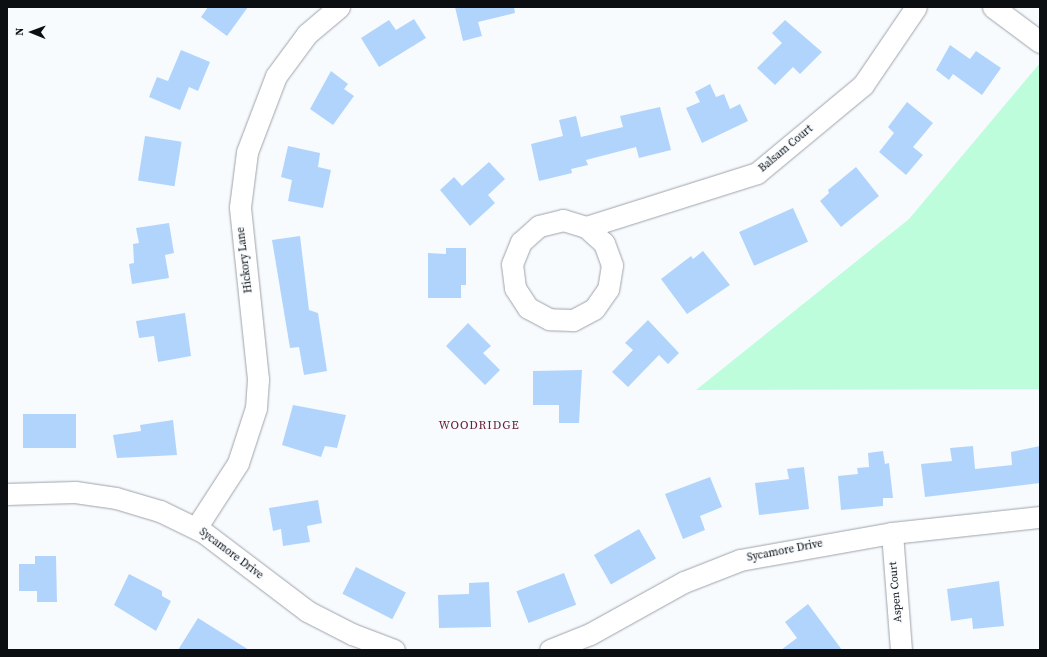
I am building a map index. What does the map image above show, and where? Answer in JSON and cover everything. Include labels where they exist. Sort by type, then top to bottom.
[{"type":"street","name":"Hickory Lane","points":[[196,528],[238,464],[256,408],[258,379],[240,207],[247,152],[276,76],[307,34],[339,7]]},
{"type":"street","name":"Balsam Court","points":[[586,226],[757,173],[863,85],[916,7]]},
{"type":"street","points":[[993,7],[1040,42]]},
{"type":"street","points":[[563,220],[586,226],[604,243],[612,266],[608,289],[594,309],[573,320],[549,320],[528,308],[515,288],[512,264],[521,242],[539,226],[563,220]]},
{"type":"street","name":"Sycamore Drive","points":[[7,494],[75,492],[116,498],[160,512],[196,528],[307,611],[352,634],[394,650]]},
{"type":"street","name":"Sycamore Drive","points":[[550,650],[590,634],[684,582],[740,560],[892,533],[1040,517]]},
{"type":"street","name":"Aspen Court","points":[[892,533],[902,650]]},
{"type":"green space","points":[[1040,63],[1040,389],[696,390],[909,219]]},
{"type":"building","points":[[208,7],[248,7],[227,36],[201,17]]},
{"type":"building","points":[[455,7],[514,7],[515,13],[478,22],[482,36],[463,41]]},
{"type":"building","points":[[414,19],[426,38],[379,67],[361,38],[389,20],[396,30]]},
{"type":"building","points":[[785,20],[822,52],[800,74],[793,67],[775,85],[757,68],[782,43],[772,33]]},
{"type":"building","points":[[950,45],[970,59],[976,51],[1001,68],[982,95],[953,74],[949,80],[936,70]]},
{"type":"building","points":[[181,50],[210,62],[198,91],[189,87],[180,110],[149,97],[157,77],[168,81]]},
{"type":"building","points":[[331,71],[348,84],[344,89],[354,96],[333,125],[310,109]]},
{"type":"building","points":[[710,84],[716,97],[724,94],[730,109],[740,104],[748,121],[702,143],[686,108],[700,102],[695,92]]},
{"type":"building","points":[[907,102],[933,123],[913,147],[923,155],[906,175],[879,152],[894,133],[888,127]]},
{"type":"building","points":[[660,107],[671,150],[639,158],[636,147],[586,160],[588,165],[571,169],[572,173],[539,181],[531,144],[563,136],[559,120],[576,116],[581,137],[623,127],[620,116]]},
{"type":"building","points":[[145,136],[182,142],[175,186],[138,180]]},
{"type":"building","points":[[288,146],[320,153],[318,167],[331,170],[323,208],[288,201],[292,180],[281,177]]},
{"type":"building","points":[[489,162],[505,179],[488,195],[495,203],[470,226],[440,190],[454,177],[462,186]]},
{"type":"building","points":[[856,167],[879,196],[841,227],[820,201],[829,193],[828,190]]},
{"type":"building","points":[[793,208],[808,242],[754,266],[739,232]]},
{"type":"building","points":[[169,223],[174,253],[165,255],[169,278],[132,284],[129,264],[134,263],[133,244],[139,243],[136,228]]},
{"type":"building","points":[[300,236],[309,310],[318,313],[327,371],[304,375],[299,347],[290,348],[272,240]]},
{"type":"building","points":[[446,248],[466,248],[466,285],[461,285],[461,298],[428,298],[428,253],[446,254]]},
{"type":"building","points":[[703,251],[730,285],[687,314],[661,279],[691,256],[693,259]]},
{"type":"building","points":[[185,313],[191,356],[158,362],[154,336],[139,338],[136,321]]},
{"type":"building","points":[[648,320],[679,353],[668,364],[659,355],[628,387],[612,372],[633,350],[625,343]]},
{"type":"building","points":[[468,323],[491,346],[483,353],[500,370],[485,385],[446,346]]},
{"type":"building","points":[[582,370],[579,423],[559,423],[559,405],[533,405],[533,371]]},
{"type":"building","points":[[293,405],[346,415],[337,448],[325,446],[321,457],[282,445]]},
{"type":"building","points":[[23,414],[76,414],[76,448],[23,448]]},
{"type":"building","points":[[173,420],[177,455],[117,458],[113,435],[141,431],[140,425]]},
{"type":"building","points":[[973,446],[975,469],[1012,465],[1011,452],[1040,446],[1040,483],[925,497],[921,464],[952,461],[950,448]]},
{"type":"building","points":[[883,451],[885,464],[889,463],[893,498],[883,498],[883,506],[841,510],[838,476],[858,474],[857,468],[869,467],[868,453]]},
{"type":"building","points":[[804,467],[809,509],[759,515],[755,483],[789,479],[787,469]]},
{"type":"building","points":[[710,477],[722,507],[700,516],[705,530],[683,539],[665,494]]},
{"type":"building","points":[[318,500],[322,523],[307,526],[310,542],[283,546],[281,529],[273,531],[269,508]]},
{"type":"building","points":[[639,529],[656,558],[611,584],[594,555]]},
{"type":"building","points":[[35,556],[56,556],[57,602],[37,602],[37,591],[19,591],[19,564],[35,564]]},
{"type":"building","points":[[356,567],[406,592],[392,619],[342,594]]},
{"type":"building","points":[[564,573],[576,605],[529,623],[516,591]]},
{"type":"building","points":[[129,574],[162,591],[162,596],[171,601],[156,631],[114,605]]},
{"type":"building","points":[[999,581],[1004,626],[973,629],[972,618],[951,621],[947,589]]},
{"type":"building","points":[[489,582],[491,627],[439,628],[438,595],[469,594],[469,583]]},
{"type":"building","points":[[808,604],[842,650],[781,650],[797,638],[785,622]]},
{"type":"building","points":[[198,618],[249,650],[178,650]]},
{"type":"district","name":"WOODRIDGE","points":[[479,426]]}]
